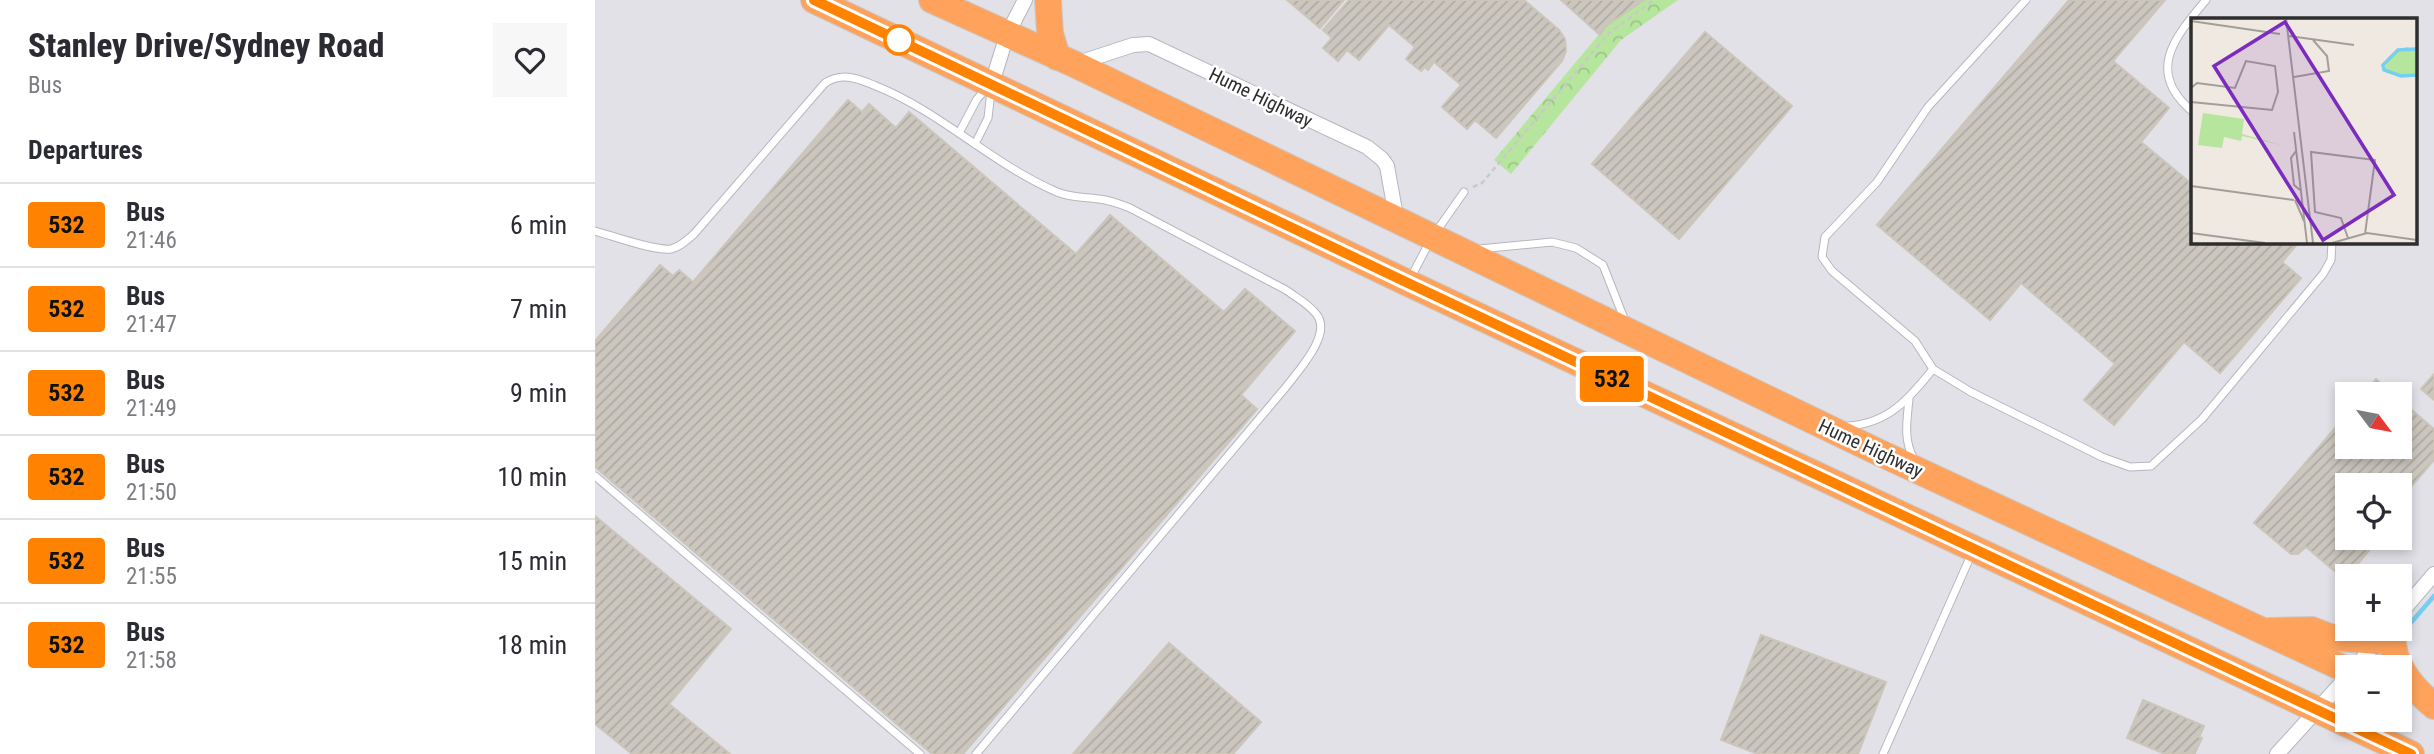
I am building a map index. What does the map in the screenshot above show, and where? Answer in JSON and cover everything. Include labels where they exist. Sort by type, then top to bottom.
[{"type":"highway","points":[[814,0],[1408,283],[2411,754]]},
{"type":"highway","name":"Hume Highway","points":[[932,0],[1065,61],[1922,473],[2335,664]]},
{"type":"highway","points":[[1048,0],[1050,33],[1065,61]]},
{"type":"highway","points":[[2264,631],[2312,631],[2335,636]]},
{"type":"highway","points":[[2389,641],[2401,669],[2434,708]]},
{"type":"highway","points":[[2412,699],[2434,708]]},
{"type":"street","points":[[992,83],[1007,35],[1025,0]]},
{"type":"street","name":"Hume Highway","points":[[1065,61],[1133,45],[1149,44],[1367,148],[1387,166],[1397,222]]},
{"type":"street","points":[[2412,600],[2434,574]]},
{"type":"street","points":[[2366,655],[2379,641]]},
{"type":"street","points":[[2277,754],[2335,690]]},
{"type":"lane","points":[[2027,0],[1928,107],[1877,182],[1825,237],[1822,257],[1832,271],[1915,341],[1933,369],[1971,392],[2102,457],[2130,467],[2151,466],[2202,419],[2323,274],[2331,260],[2332,243]]},
{"type":"lane","points":[[2191,110],[2179,100],[2168,76],[2169,51],[2206,0]]},
{"type":"lane","points":[[595,231],[661,249],[673,249],[683,244],[825,83],[833,78],[845,77],[888,91],[929,113],[975,144],[1058,192],[1079,198],[1112,201],[1152,220],[1286,290],[1308,305],[1322,324],[1322,332],[1312,351],[1261,419],[976,754]]},
{"type":"lane","points":[[959,133],[977,99],[992,83]]},
{"type":"lane","points":[[975,144],[988,118],[992,83]]},
{"type":"lane","points":[[1408,283],[1431,239],[1464,192]]},
{"type":"lane","points":[[1461,253],[1490,247],[1552,242],[1576,248],[1604,265],[1630,333]]},
{"type":"lane","points":[[1826,427],[1864,425],[1890,414],[1909,399],[1933,369]]},
{"type":"lane","points":[[1909,399],[1906,429],[1908,449],[1922,473]]},
{"type":"lane","points":[[595,477],[920,754]]},
{"type":"lane","points":[[1883,754],[1973,549]]},
{"type":"path","points":[[1464,192],[1482,183],[1609,33],[1654,0]]},
{"type":"shaded area","points":[[595,0],[2434,0],[2434,754],[595,754]]},
{"type":"green space","points":[[1644,0],[1678,0],[1621,40],[1511,174],[1494,160],[1606,26]]},
{"type":"building","points":[[1287,0],[1344,0],[1320,28]]},
{"type":"building","points":[[1349,0],[1524,0],[1559,30],[1565,39],[1566,51],[1562,61],[1496,138],[1475,120],[1467,129],[1442,107],[1461,85],[1434,62],[1428,70],[1425,67],[1421,71],[1406,59],[1415,47],[1389,25],[1359,60],[1347,50],[1338,61],[1323,48],[1332,38],[1323,30]]},
{"type":"building","points":[[1561,0],[1644,0],[1606,26],[1600,35]]},
{"type":"building","points":[[2069,0],[2165,0],[2113,61],[2169,108],[2141,142],[2191,183],[2191,243],[2298,243],[2282,262],[2301,278],[2220,373],[2184,342],[2114,425],[2084,400],[2115,364],[2021,283],[1990,320],[1877,225]]},
{"type":"building","points":[[1705,32],[1792,106],[1679,239],[1592,164]]},
{"type":"building","points":[[848,100],[862,112],[869,104],[896,128],[909,112],[1076,254],[1110,215],[1224,312],[1245,289],[1295,331],[1241,395],[1257,409],[963,754],[932,754],[595,467],[595,341],[660,265],[673,276],[679,270],[693,282]]},
{"type":"building","points":[[2434,374],[2434,400],[2421,389]]},
{"type":"building","points":[[2412,410],[2434,429],[2434,460],[2412,486],[2412,473],[2335,473],[2335,550],[2369,550],[2358,564],[2335,564],[2335,571],[2306,547],[2298,554],[2291,554],[2254,523],[2335,428],[2335,459],[2412,459]]},
{"type":"building","points":[[595,516],[731,629],[669,704],[730,754],[632,754],[595,724]]},
{"type":"building","points":[[1761,635],[1886,682],[1858,754],[1758,754],[1721,740]]},
{"type":"building","points":[[1169,643],[1261,722],[1233,754],[1073,754]]},
{"type":"building","points":[[2143,700],[2204,726],[2195,753],[2165,754],[2127,738]]},
{"type":"waterway","points":[[2412,622],[2434,596]]},
{"type":"bus line","name":"532","points":[[814,0],[1408,283],[2411,754]]}]
